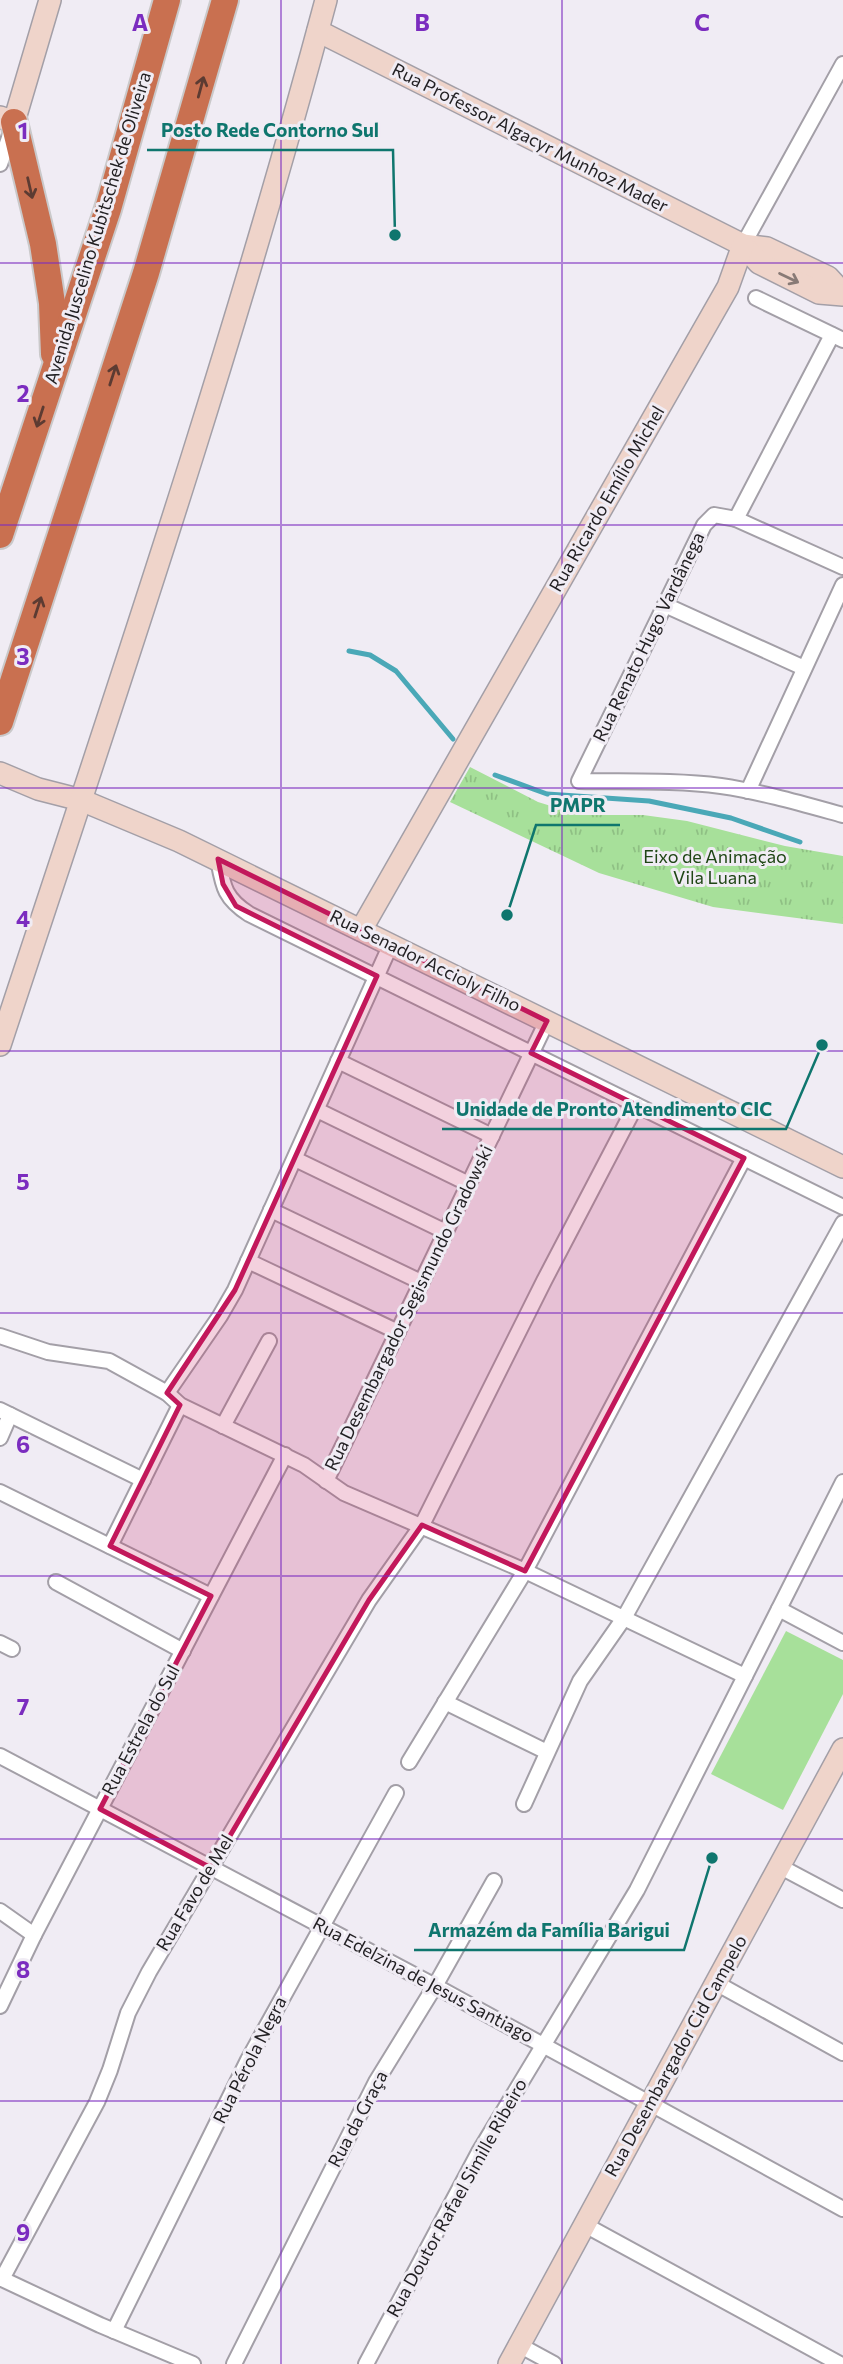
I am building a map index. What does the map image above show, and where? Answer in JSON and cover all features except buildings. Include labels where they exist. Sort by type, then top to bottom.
[{"type":"highway","name":"Avenida Juscelino Kubitschek de Oliveira","points":[[0,535],[108,209],[167,0]]},
{"type":"highway","points":[[1,720],[150,260],[225,0]]},
{"type":"highway","points":[[7,119],[48,272],[55,369]]},
{"type":"street","points":[[0,164],[7,119],[50,0]]},
{"type":"street","points":[[0,1045],[249,274],[326,0]]},
{"type":"street","name":"Rua Professor Algacyr Munhoz Mader","points":[[318,31],[743,245],[767,248],[828,277],[843,294]]},
{"type":"street","name":"Rua Ricardo Emílio Michel","points":[[362,930],[721,299],[734,274],[743,245],[843,64]]},
{"type":"street","points":[[756,298],[838,337],[736,519],[843,567]]},
{"type":"street","name":"Rua Renato Hugo Vardânega","points":[[736,519],[713,515],[708,520],[579,781],[690,783],[748,791]]},
{"type":"street","points":[[843,585],[748,791],[843,815]]},
{"type":"street","points":[[665,605],[804,668]]},
{"type":"street","name":"Rua Senador Accioly Filho","points":[[0,773],[38,789],[80,800],[218,859],[843,1167]]},
{"type":"street","points":[[218,859],[223,884],[228,897],[236,906],[843,1207]]},
{"type":"street","points":[[167,1393],[220,1316],[248,1261],[391,944]]},
{"type":"street","name":"Rua Desembargador Segismundo Gradowski","points":[[326,1481],[547,1021]]},
{"type":"street","points":[[338,1062],[492,1136]]},
{"type":"street","name":"Rua Favo de Mel","points":[[1,2278],[97,2102],[139,1991],[369,1600],[422,1525],[636,1105]]},
{"type":"street","points":[[317,1110],[469,1184]]},
{"type":"street","points":[[409,1762],[525,1571],[744,1158]]},
{"type":"street","points":[[295,1159],[446,1232]]},
{"type":"street","points":[[271,1210],[422,1282]]},
{"type":"street","points":[[524,1804],[580,1681],[624,1618],[843,1223]]},
{"type":"street","points":[[248,1261],[398,1332]]},
{"type":"street","points":[[0,1336],[48,1352],[109,1361],[167,1393],[180,1405],[304,1465],[344,1493],[525,1571],[745,1676]]},
{"type":"street","points":[[223,1426],[269,1341]]},
{"type":"street","points":[[110,1546],[180,1405]]},
{"type":"street","points":[[0,1438],[5,1413],[143,1480]]},
{"type":"street","name":"Rua Estrela do Sul","points":[[0,2006],[34,1935],[285,1455]]},
{"type":"street","name":"Rua Doutor Rafael Simille Ribeiro","points":[[366,2364],[479,2152],[637,1889],[843,1482]]},
{"type":"street","points":[[0,1492],[211,1596]]},
{"type":"street","points":[[56,1582],[183,1651]]},
{"type":"street","points":[[779,1609],[843,1643]]},
{"type":"street","points":[[445,1703],[547,1752]]},
{"type":"street","name":"Rua Desembargador Cid Campelo","points":[[509,2364],[843,1749]]},
{"type":"street","name":"Rua Edelzina de Jesus Santiago","points":[[0,1756],[435,1986],[843,2209]]},
{"type":"street","name":"Rua Pérola Negra","points":[[114,2331],[248,2060],[396,1793]]},
{"type":"street","points":[[779,1866],[843,1900]]},
{"type":"street","name":"Rua da Graça","points":[[234,2364],[371,2091],[495,1881]]},
{"type":"street","points":[[0,1910],[34,1935]]},
{"type":"street","points":[[716,1983],[843,2053]]},
{"type":"street","points":[[585,2225],[840,2364]]},
{"type":"street","points":[[1,2278],[114,2331],[193,2364]]},
{"type":"street","points":[[519,2345],[554,2364]]},
{"type":"highlighted area","points":[[218,859],[547,1021],[531,1053],[744,1158],[525,1571],[422,1525],[369,1600],[211,1868],[100,1809],[211,1596],[110,1546],[180,1405],[167,1393],[235,1290],[377,976],[236,906],[223,884]]},
{"type":"green space","name":"Eixo de Animação Vila Luana","points":[[470,767],[538,802],[580,815],[643,815],[687,821],[785,846],[843,856],[843,924],[713,907],[599,873],[450,802]]},
{"type":"green space","points":[[786,1631],[843,1660],[843,1694],[783,1810],[711,1774]]},
{"type":"waterway","points":[[349,651],[370,655],[396,671],[453,739]]},
{"type":"waterway","points":[[495,775],[547,794],[649,801],[731,818],[800,842]]},
{"type":"place","name":"Posto Rede Contorno Sul","points":[[395,235]]},
{"type":"place","name":"PMPR","points":[[507,915]]},
{"type":"place","name":"Unidade de Pronto Atendimento CIC","points":[[822,1045]]},
{"type":"place","name":"Armazém da Família Barigui","points":[[712,1858]]}]
